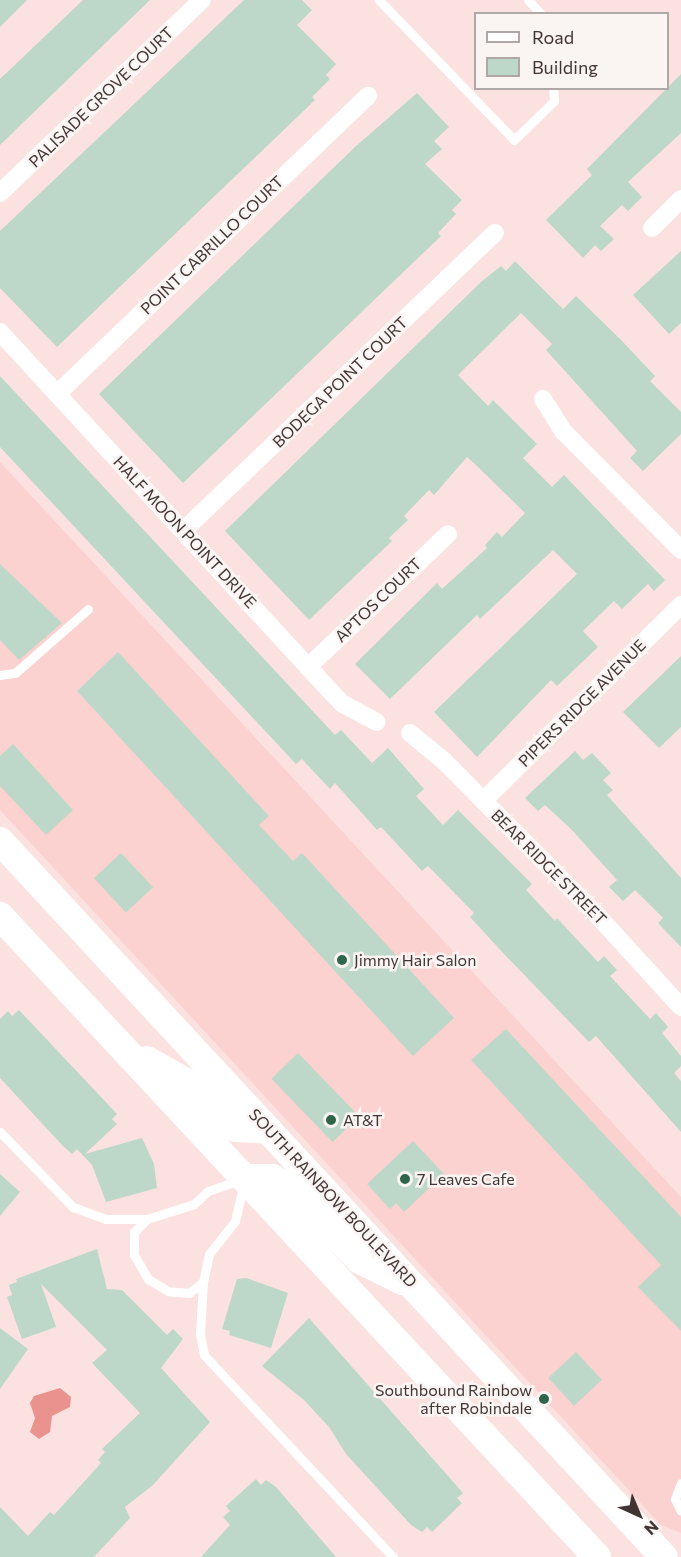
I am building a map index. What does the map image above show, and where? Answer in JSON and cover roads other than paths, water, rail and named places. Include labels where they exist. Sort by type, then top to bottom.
[{"type":"main road","name":"SOUTH RAINBOW BOULEVARD","points":[[0,841],[13,865],[417,1288],[664,1557]]},
{"type":"main road","points":[[0,916],[124,1047],[588,1551]]},
{"type":"main road","points":[[124,1047],[186,1082],[235,1128],[268,1130]]},
{"type":"main road","points":[[245,1178],[272,1178],[286,1186],[360,1260],[417,1288]]},
{"type":"main road","points":[[642,1532],[681,1540]]},
{"type":"street","name":"PALISADE GROVE COURT","points":[[0,193],[202,0]]},
{"type":"street","name":"POINT CABRILLO COURT","points":[[57,394],[368,96]]},
{"type":"street","points":[[652,228],[679,206]]},
{"type":"street","name":"BODEGA POINT COURT","points":[[184,530],[495,233]]},
{"type":"street","name":"HALF MOON POINT DRIVE","points":[[0,332],[343,704],[377,722]]},
{"type":"street","points":[[543,399],[564,432],[681,550]]},
{"type":"street","name":"APTOS COURT","points":[[308,667],[448,534]]},
{"type":"street","name":"PIPERS RIDGE AVENUE","points":[[483,801],[681,605]]},
{"type":"street","name":"BEAR RIDGE STREET","points":[[410,733],[483,801],[596,914],[681,1007]]},
{"type":"lane","points":[[379,0],[514,140],[554,101],[553,90]]},
{"type":"lane","points":[[528,0],[539,12]]},
{"type":"lane","points":[[0,675],[15,673],[88,609]]},
{"type":"lane","points":[[0,1132],[73,1207],[106,1219],[147,1219],[194,1204],[208,1191],[245,1178]]},
{"type":"lane","points":[[245,1178],[235,1221],[209,1254],[204,1282],[200,1334],[204,1355],[393,1557]]},
{"type":"lane","points":[[147,1219],[134,1232],[134,1255],[148,1279],[168,1291],[189,1293],[204,1282]]},
{"type":"lane","points":[[681,1483],[675,1499],[681,1511]]},
{"type":"place","name":"Jimmy Hair Salon","points":[[342,960]]},
{"type":"place","name":"AT&T","points":[[331,1120]]},
{"type":"place","name":"7 Leaves Cafe","points":[[405,1179]]},
{"type":"place","name":"Southbound Rainbow after Robindale","points":[[544,1399]]}]
